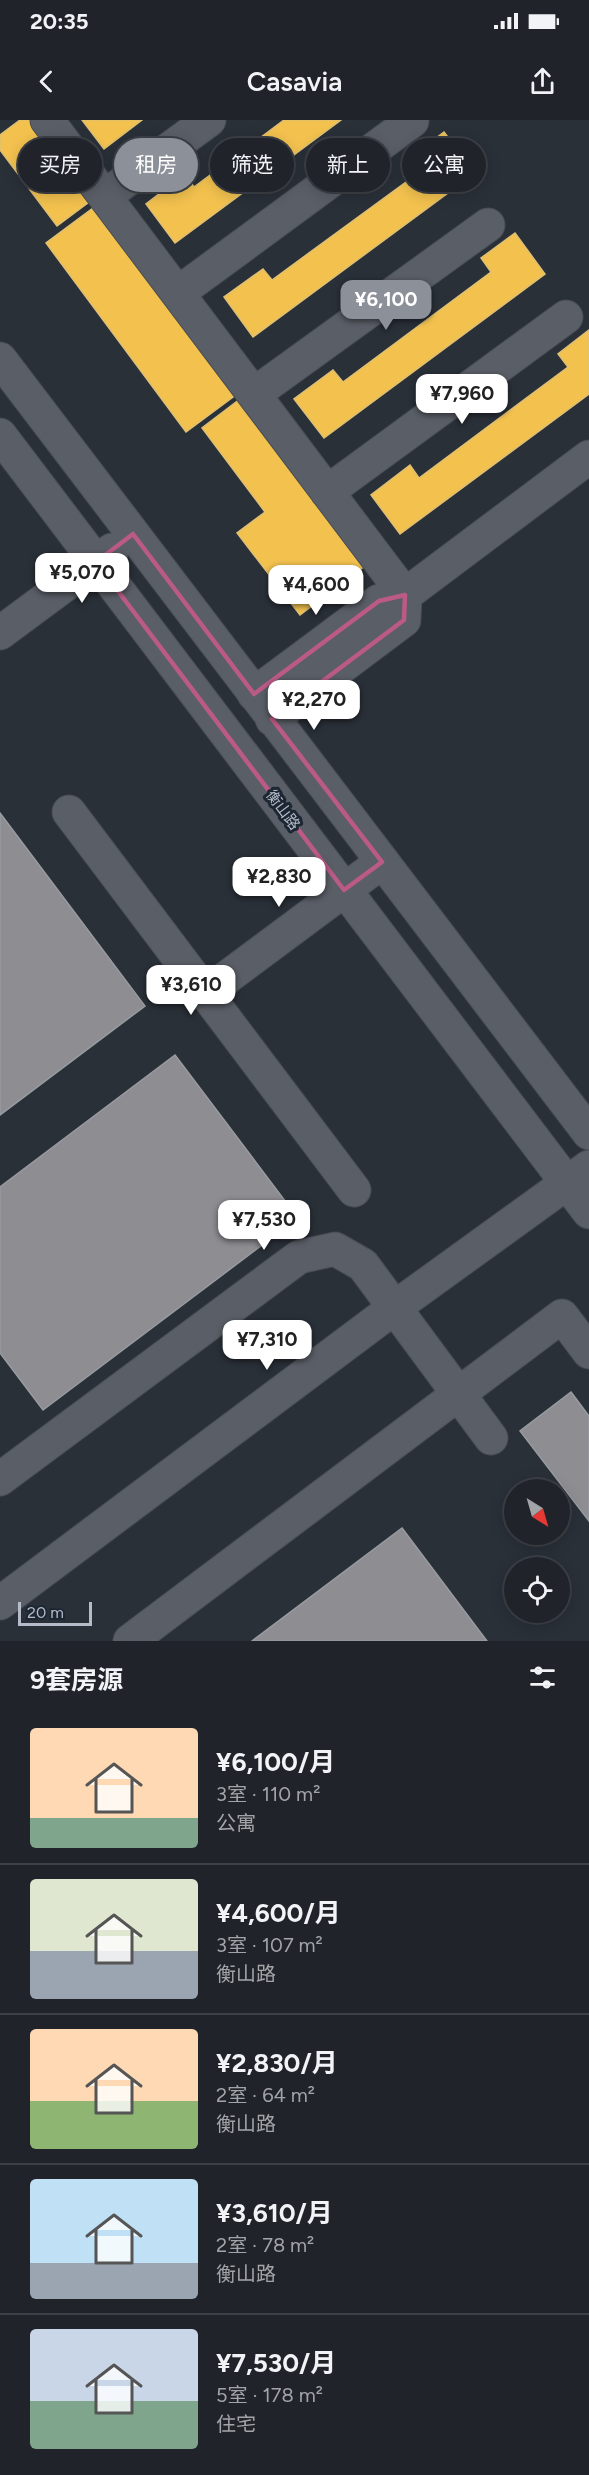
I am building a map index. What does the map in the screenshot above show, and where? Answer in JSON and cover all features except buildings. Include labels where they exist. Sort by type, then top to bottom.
[{"type":"street","points":[[47,120],[405,595]]},
{"type":"street","points":[[105,196],[208,120]]},
{"type":"street","points":[[178,293],[412,121]]},
{"type":"street","points":[[254,394],[488,225]]},
{"type":"street","points":[[327,492],[566,317]]},
{"type":"street","points":[[0,359],[589,1133]]},
{"type":"street","name":"衡山路","points":[[0,435],[344,890],[578,1176],[589,1212]]},
{"type":"street","points":[[263,707],[379,601],[405,595],[589,457]]},
{"type":"street","points":[[0,633],[133,534]]},
{"type":"street","points":[[69,812],[354,1190]]},
{"type":"street","points":[[206,993],[382,862]]},
{"type":"street","points":[[0,1603],[394,1308],[578,1176]]},
{"type":"street","points":[[0,1479],[299,1257],[335,1249],[363,1265],[491,1438]]},
{"type":"street","points":[[130,1641],[562,1316],[589,1352]]},
{"type":"highlighted area","points":[[133,534],[254,694],[379,601],[405,595],[404,620],[272,719],[382,862],[344,890],[96,562]]}]
